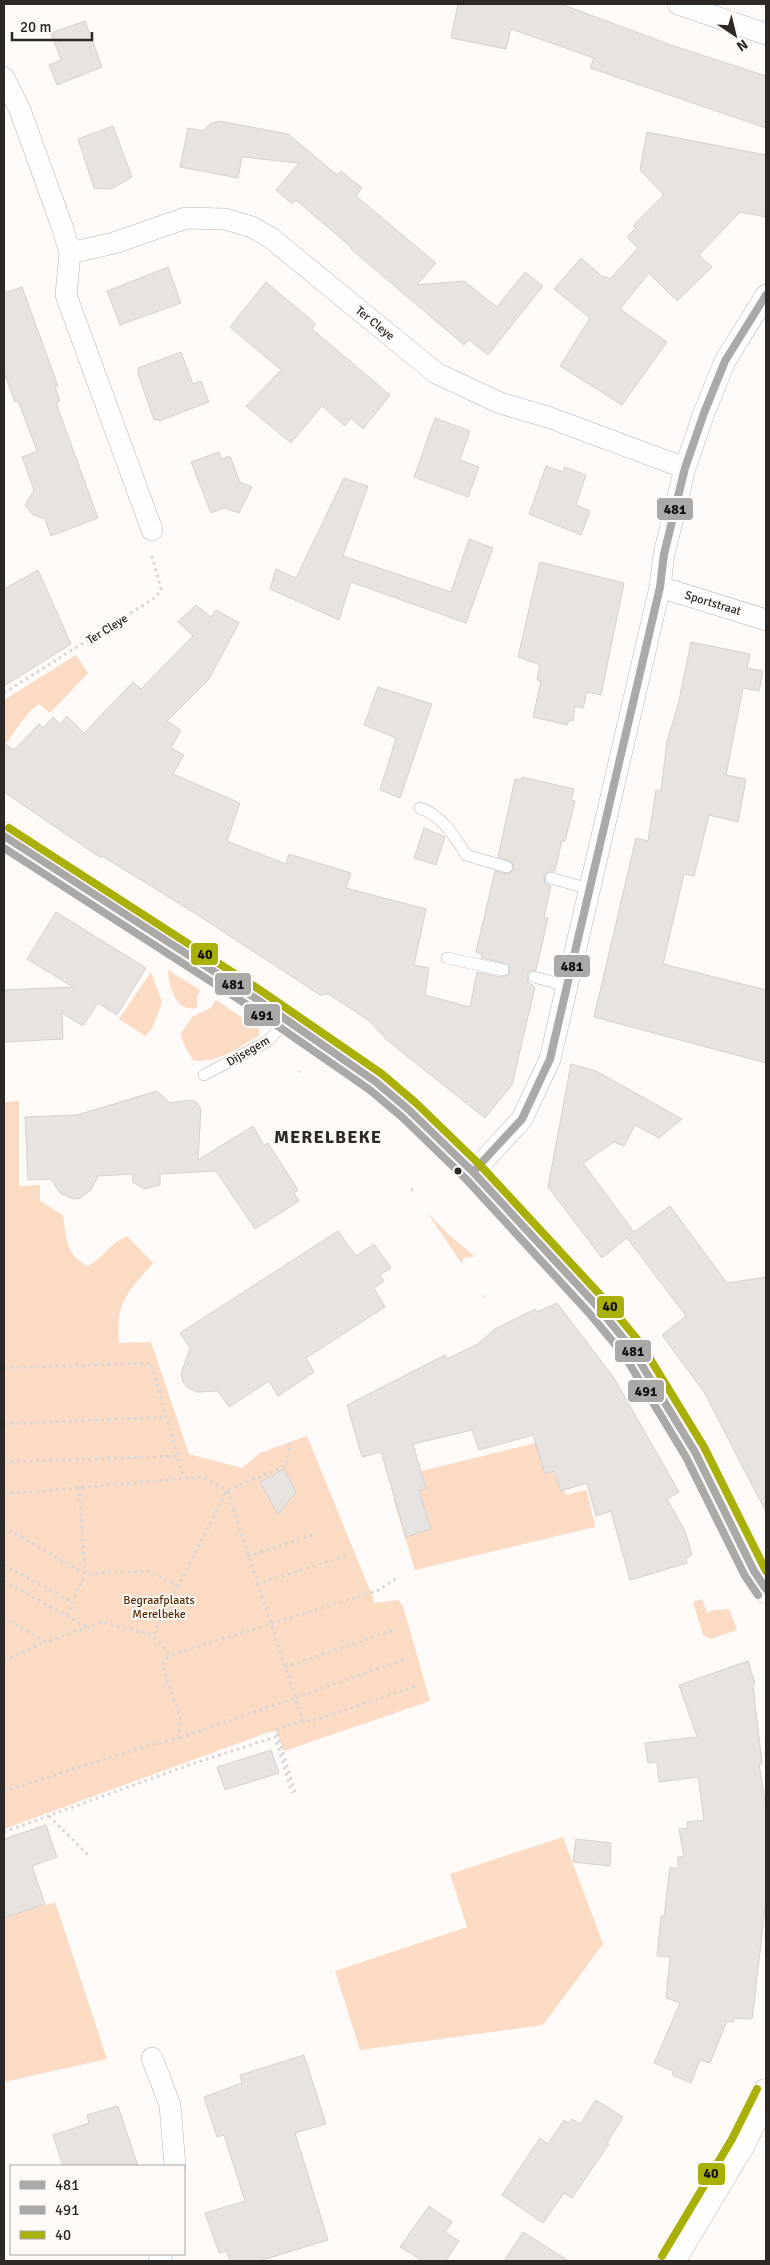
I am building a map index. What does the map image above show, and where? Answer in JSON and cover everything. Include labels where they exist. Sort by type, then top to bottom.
[{"type":"main road","points":[[4,836],[255,998],[376,1082],[409,1110],[473,1172],[597,1306],[632,1349],[695,1452],[754,1570],[766,1589]]},
{"type":"main road","points":[[671,2261],[741,2144],[766,2094]]},
{"type":"street","points":[[678,4],[766,34]]},
{"type":"street","points":[[4,78],[20,110],[70,253],[66,295],[152,530]]},
{"type":"street","name":"Ter Cleye","points":[[70,253],[114,243],[186,218],[225,219],[252,227],[270,238],[436,373],[500,402],[685,468]]},
{"type":"street","points":[[473,1172],[522,1119],[550,1059],[660,587],[664,554],[685,468],[725,361],[766,295]]},
{"type":"street","name":"Sportstraat","points":[[660,587],[766,620]]},
{"type":"street","points":[[152,2058],[170,2105],[175,2165]]},
{"type":"lane","points":[[420,808],[433,812],[445,824],[466,855],[507,867]]},
{"type":"lane","points":[[551,878],[589,889]]},
{"type":"lane","points":[[447,958],[503,970]]},
{"type":"lane","points":[[534,977],[568,986]]},
{"type":"lane","name":"Dijsegem","points":[[204,1075],[268,1041],[286,1021]]},
{"type":"path","name":"Ter Cleye","points":[[4,693],[156,597],[162,589],[151,552],[152,530]]},
{"type":"path","points":[[4,1368],[151,1363],[184,1478]]},
{"type":"path","points":[[4,1424],[166,1417]]},
{"type":"path","points":[[153,1635],[227,1490],[286,1466],[291,1442]]},
{"type":"path","points":[[4,1462],[177,1456]]},
{"type":"path","points":[[4,1494],[202,1477],[227,1490],[303,1722]]},
{"type":"path","points":[[66,1616],[85,1574],[79,1487]]},
{"type":"path","points":[[4,1527],[85,1574],[148,1571],[178,1586]]},
{"type":"path","points":[[248,1556],[313,1535]]},
{"type":"path","points":[[257,1584],[346,1556]]},
{"type":"path","points":[[4,1565],[72,1602]]},
{"type":"path","points":[[179,1738],[180,1717],[162,1665],[170,1655],[377,1592],[396,1578]]},
{"type":"path","points":[[4,1581],[87,1628]]},
{"type":"path","points":[[4,1618],[46,1642]]},
{"type":"path","points":[[4,1660],[46,1642],[102,1622],[153,1635],[170,1655]]},
{"type":"path","points":[[285,1666],[394,1630]]},
{"type":"path","points":[[4,1791],[150,1744],[179,1738],[406,1660]]},
{"type":"path","points":[[4,1832],[275,1737],[294,1792],[276,1730],[303,1722],[312,1722],[417,1686]]},
{"type":"path","points":[[49,1816],[89,1856]]},
{"type":"green space","points":[[76,655],[88,673],[50,713],[39,704],[29,712],[4,746],[4,700]]},
{"type":"green space","points":[[168,970],[200,990],[197,998],[197,1008],[189,1008],[178,1002],[172,990]]},
{"type":"green space","points":[[151,972],[162,1002],[152,1029],[145,1036],[119,1019]]},
{"type":"green space","points":[[216,1000],[259,1029],[259,1036],[219,1058],[202,1061],[193,1060],[183,1043],[181,1033],[192,1017],[211,1008]]},
{"type":"green space","name":"Begraafplaats Merelbeke","points":[[19,1101],[19,1186],[40,1185],[40,1201],[63,1215],[68,1245],[75,1257],[88,1266],[127,1236],[153,1263],[125,1298],[119,1317],[119,1343],[151,1342],[189,1454],[242,1468],[260,1453],[307,1436],[375,1603],[398,1600],[403,1606],[430,1701],[284,1751],[276,1731],[269,1732],[4,1829],[4,1102]]},
{"type":"green space","points":[[427,1212],[474,1257],[463,1258],[462,1264]]},
{"type":"green space","points":[[536,1443],[566,1495],[587,1490],[595,1527],[415,1570],[393,1498],[418,1496],[413,1473]]},
{"type":"green space","points":[[702,1599],[707,1613],[713,1610],[729,1609],[737,1630],[710,1639],[703,1635],[693,1602]]},
{"type":"green space","points":[[563,1837],[603,1944],[543,2025],[360,2050],[335,1971],[467,1927],[450,1874]]},
{"type":"green space","points":[[55,1902],[107,2059],[4,2082],[4,1917]]},
{"type":"building","points":[[458,4],[561,4],[671,45],[766,76],[766,128],[590,68],[594,58],[511,29],[506,49],[451,38]]},
{"type":"building","points":[[85,21],[102,67],[57,85],[49,65],[61,60],[51,33]]},
{"type":"building","points":[[219,121],[288,134],[337,175],[341,171],[362,188],[356,196],[436,263],[417,285],[464,281],[497,307],[525,272],[543,286],[488,355],[469,340],[464,345],[296,200],[292,204],[276,190],[299,163],[242,157],[238,178],[180,167],[188,128],[203,131],[210,124]]},
{"type":"building","points":[[113,126],[132,177],[111,189],[94,188],[78,139]]},
{"type":"building","points":[[647,132],[766,155],[766,217],[740,212],[699,255],[712,267],[677,301],[649,273],[620,309],[667,342],[622,405],[560,366],[590,318],[554,289],[581,258],[604,278],[605,276],[610,279],[638,248],[627,237],[636,228],[633,226],[664,195],[640,170]]},
{"type":"building","points":[[168,267],[181,303],[120,325],[107,291]]},
{"type":"building","points":[[266,282],[316,324],[312,329],[390,395],[363,429],[351,418],[345,426],[322,406],[291,443],[246,406],[281,370],[230,327]]},
{"type":"building","points":[[22,287],[58,386],[55,387],[60,401],[56,403],[98,518],[51,536],[45,519],[33,515],[25,505],[34,490],[22,457],[37,451],[18,401],[15,402],[4,372],[4,293]]},
{"type":"building","points":[[181,352],[193,384],[201,381],[209,402],[159,421],[158,419],[154,420],[138,374],[138,368]]},
{"type":"building","points":[[435,418],[470,431],[460,460],[479,467],[468,497],[414,477]]},
{"type":"building","points":[[219,452],[221,459],[230,456],[240,482],[252,487],[239,513],[224,508],[211,513],[191,462]]},
{"type":"building","points":[[546,466],[563,472],[565,467],[586,475],[576,505],[590,511],[581,535],[529,514]]},
{"type":"building","points":[[344,478],[368,486],[343,556],[451,592],[469,539],[493,548],[466,623],[351,582],[339,620],[270,589],[276,569],[296,578]]},
{"type":"building","points":[[540,562],[624,583],[601,695],[587,692],[583,708],[575,706],[573,721],[569,720],[567,725],[533,717],[541,681],[537,680],[540,665],[518,657]]},
{"type":"building","points":[[38,570],[71,644],[4,686],[4,589]]},
{"type":"building","points":[[196,605],[211,617],[216,610],[239,623],[209,679],[167,721],[181,730],[171,748],[184,755],[173,774],[240,803],[227,841],[286,864],[289,854],[351,873],[346,888],[426,909],[414,965],[429,968],[425,995],[470,1007],[477,972],[501,977],[509,975],[510,968],[508,964],[481,958],[482,954],[476,952],[495,871],[508,874],[514,869],[512,862],[498,857],[515,779],[521,780],[522,777],[574,789],[571,800],[575,801],[565,841],[562,840],[555,871],[549,871],[544,876],[545,883],[551,886],[544,917],[548,918],[536,970],[529,971],[527,976],[528,982],[535,987],[512,1085],[485,1118],[388,1041],[368,1020],[328,994],[320,995],[193,912],[102,856],[101,858],[4,792],[4,743],[14,750],[39,724],[43,728],[53,717],[60,724],[67,716],[84,733],[133,682],[141,689],[193,636],[178,622]]},
{"type":"building","points":[[691,642],[750,654],[747,668],[763,671],[759,691],[743,688],[726,775],[746,779],[738,822],[709,815],[694,876],[684,874],[663,964],[766,990],[766,1063],[594,1017],[636,838],[648,841],[656,790],[661,791],[667,741],[678,705]]},
{"type":"building","points":[[378,687],[432,704],[400,798],[380,790],[396,738],[364,725]]},
{"type":"building","points":[[424,828],[445,837],[436,865],[414,858]]},
{"type":"building","points":[[56,912],[146,968],[117,1015],[98,1003],[83,1026],[62,1013],[63,1039],[4,1042],[4,990],[73,987],[27,959]]},
{"type":"building","points":[[571,1064],[596,1071],[682,1119],[659,1138],[635,1125],[624,1146],[614,1142],[583,1163],[634,1232],[670,1206],[727,1283],[766,1277],[766,1512],[704,1392],[662,1335],[686,1316],[627,1238],[602,1258],[548,1187]]},
{"type":"building","points":[[157,1091],[170,1103],[191,1100],[197,1103],[201,1109],[198,1160],[253,1126],[264,1145],[268,1143],[298,1190],[294,1193],[299,1201],[255,1229],[216,1171],[160,1174],[160,1185],[144,1189],[133,1182],[132,1174],[98,1176],[91,1190],[80,1198],[73,1199],[60,1193],[51,1179],[28,1180],[25,1117],[77,1115]]},
{"type":"building","points":[[338,1231],[356,1256],[374,1244],[391,1268],[380,1275],[384,1281],[374,1288],[385,1307],[306,1358],[314,1372],[278,1396],[269,1381],[229,1407],[218,1391],[197,1392],[188,1388],[183,1382],[181,1374],[190,1348],[180,1333]]},
{"type":"building","points":[[557,1303],[614,1378],[679,1492],[667,1499],[685,1531],[692,1555],[686,1558],[687,1563],[630,1580],[611,1511],[596,1516],[587,1483],[561,1491],[554,1471],[545,1474],[533,1435],[479,1450],[472,1430],[413,1444],[426,1489],[419,1491],[431,1529],[406,1537],[381,1452],[362,1457],[347,1405],[445,1355],[447,1359],[478,1344],[495,1329],[535,1309],[537,1312]]},
{"type":"building","points":[[284,1469],[296,1492],[278,1514],[260,1482]]},
{"type":"building","points":[[748,1661],[755,1684],[753,1685],[762,1764],[759,1764],[766,1806],[766,1900],[752,2019],[734,2018],[733,2022],[727,2021],[710,2063],[700,2060],[691,2083],[672,2075],[673,2071],[654,2063],[680,2003],[666,1998],[670,1957],[657,1956],[661,1916],[664,1916],[670,1868],[678,1868],[678,1857],[684,1857],[679,1829],[688,1828],[687,1822],[704,1820],[698,1777],[659,1782],[657,1762],[648,1763],[645,1743],[697,1737],[679,1685]]},
{"type":"building","points":[[271,1750],[279,1773],[225,1790],[217,1767]]},
{"type":"building","points":[[46,1825],[57,1857],[32,1866],[45,1904],[4,1918],[4,1839]]},
{"type":"building","points":[[576,1839],[611,1843],[610,1866],[573,1862]]},
{"type":"building","points":[[304,2055],[326,2124],[295,2133],[328,2240],[259,2261],[230,2261],[226,2251],[219,2253],[205,2213],[245,2201],[224,2135],[217,2137],[204,2097],[242,2083],[240,2075]]},
{"type":"building","points":[[596,2100],[623,2117],[607,2143],[609,2144],[572,2198],[564,2193],[543,2223],[502,2195],[540,2138],[548,2144],[564,2120],[569,2123],[572,2119],[580,2124]]},
{"type":"building","points":[[118,2106],[138,2165],[63,2165],[53,2135],[89,2123],[87,2115]]},
{"type":"building","points":[[429,2206],[452,2222],[445,2232],[459,2241],[446,2261],[423,2261],[400,2247]]},
{"type":"building","points":[[523,2232],[569,2261],[504,2261]]},
{"type":"transit line","name":"481","points":[[473,1172],[522,1119],[550,1059],[660,587],[664,554],[685,468],[725,361],[766,295]]},
{"type":"transit line","name":"40","points":[[9,828],[260,990],[382,1074],[416,1103],[480,1165],[604,1299],[641,1344],[704,1447],[766,1571]]},
{"type":"transit line","name":"481","points":[[4,836],[255,998],[376,1082],[409,1110],[473,1172],[597,1306],[632,1349],[695,1452],[754,1571],[766,1589]]},
{"type":"transit line","name":"491","points":[[4,848],[249,1006],[370,1090],[402,1117],[466,1179],[589,1313],[624,1355],[686,1457],[745,1576],[758,1595]]},
{"type":"transit line","name":"40","points":[[662,2256],[732,2139],[757,2089]]},
{"type":"district","name":"MERELBEKE","points":[[328,1137]]}]
